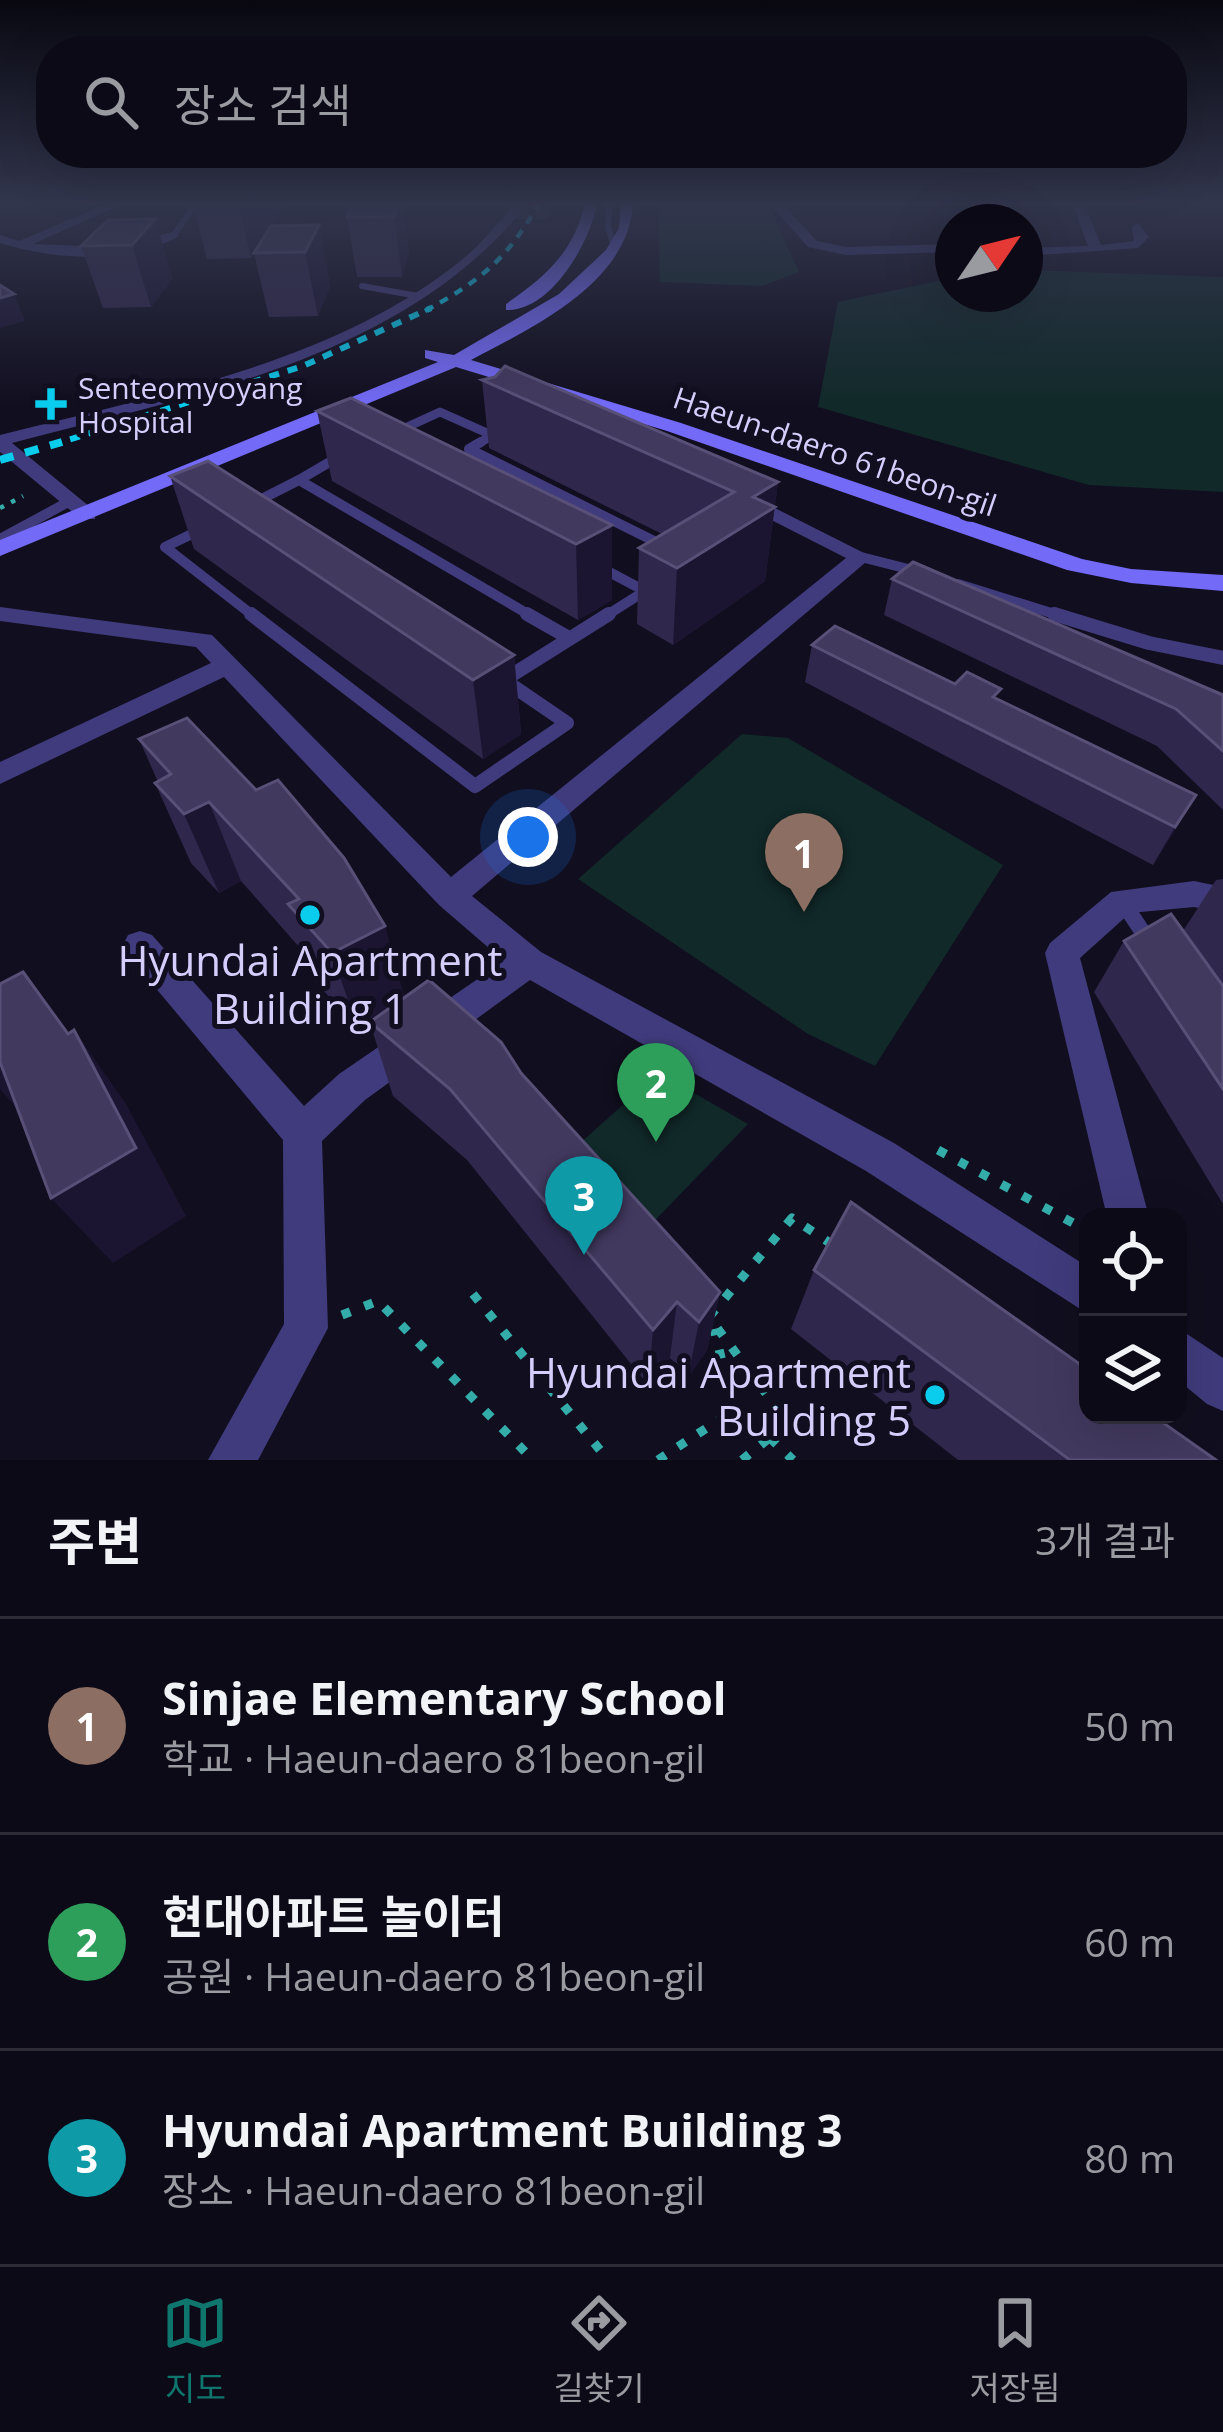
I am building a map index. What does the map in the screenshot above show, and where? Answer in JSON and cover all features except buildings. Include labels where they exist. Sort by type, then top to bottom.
[{"type":"main road","points":[[0,549],[80,508],[431,354],[503,314],[556,271]]},
{"type":"main road","points":[[0,528],[192,476],[455,362],[506,335],[595,271]]},
{"type":"main road","points":[[506,335],[524,382]]},
{"type":"main road","name":"Haeun-daero 61beon-gil","points":[[431,354],[524,382],[633,425],[1076,565],[1131,576],[1223,583]]},
{"type":"street","points":[[0,443],[242,372],[356,329],[454,271]]},
{"type":"street","points":[[0,443],[80,508]]},
{"type":"street","points":[[450,896],[861,557],[720,485]]},
{"type":"street","points":[[0,614],[203,640],[450,896],[530,962],[880,1156],[1079,1286]]},
{"type":"street","points":[[0,774],[227,666]]},
{"type":"street","points":[[1126,1208],[1062,953],[1122,901],[1194,894],[1223,900]]},
{"type":"street","points":[[140,945],[302,1133],[306,1328],[232,1460]]},
{"type":"street","points":[[302,1133],[352,1088],[530,962]]},
{"type":"street","points":[[1187,1358],[1223,1388]]},
{"type":"lane","points":[[362,286],[418,296]]},
{"type":"lane","points":[[378,440],[440,412],[496,436]]},
{"type":"lane","points":[[453,457],[496,436],[511,422]]},
{"type":"lane","points":[[259,522],[240,510],[357,448]]},
{"type":"lane","points":[[469,449],[674,551]]},
{"type":"lane","points":[[298,480],[569,638]]},
{"type":"lane","points":[[0,539],[80,508]]},
{"type":"lane","points":[[221,519],[165,547],[475,786],[567,723],[485,668]]},
{"type":"lane","points":[[861,557],[1148,643],[1223,658]]},
{"type":"lane","points":[[584,559],[646,591]]},
{"type":"lane","points":[[504,680],[662,581]]},
{"type":"lane","points":[[1122,901],[1160,958]]},
{"type":"path","points":[[0,508],[22,496]]},
{"type":"path","points":[[709,1317],[792,1218],[849,1256]]},
{"type":"path","points":[[473,1294],[608,1460]]},
{"type":"path","points":[[306,1328],[378,1301],[533,1460]]},
{"type":"path","points":[[695,1301],[788,1423],[742,1460]]},
{"type":"path","points":[[658,1460],[734,1410],[722,1349],[709,1317]]},
{"type":"path","points":[[770,1438],[794,1460]]},
{"type":"green space","points":[[660,271],[799,272],[762,286],[660,282]]},
{"type":"green space","points":[[1043,271],[1223,277],[1223,492],[1089,485],[818,407],[838,302],[935,282],[935,312],[1043,312]]},
{"type":"green space","points":[[742,734],[788,738],[1003,865],[875,1066],[808,1034],[578,879]]},
{"type":"green space","points":[[659,1073],[748,1124],[634,1242],[561,1160]]},
{"type":"railway","points":[[427,310],[485,271]]},
{"type":"railway","points":[[427,310],[431,308]]},
{"type":"railway","points":[[56,444],[303,366],[427,310]]},
{"type":"railway","points":[[56,444],[62,442]]},
{"type":"railway","points":[[0,460],[56,444]]},
{"type":"railway","points":[[52,445],[56,444]]},
{"type":"place","name":"Senteomyoyang Hospital","points":[[51,404]]},
{"type":"place","name":"Sinjae Elementary School","points":[[804,912]]},
{"type":"place","name":"Hyundai Apartment Building 1","points":[[310,915]]},
{"type":"place","name":"현대아파트 놀이터","points":[[656,1142]]},
{"type":"place","name":"Hyundai Apartment Building 3","points":[[584,1255]]},
{"type":"place","name":"Hyundai Apartment Building 5","points":[[935,1395]]}]
